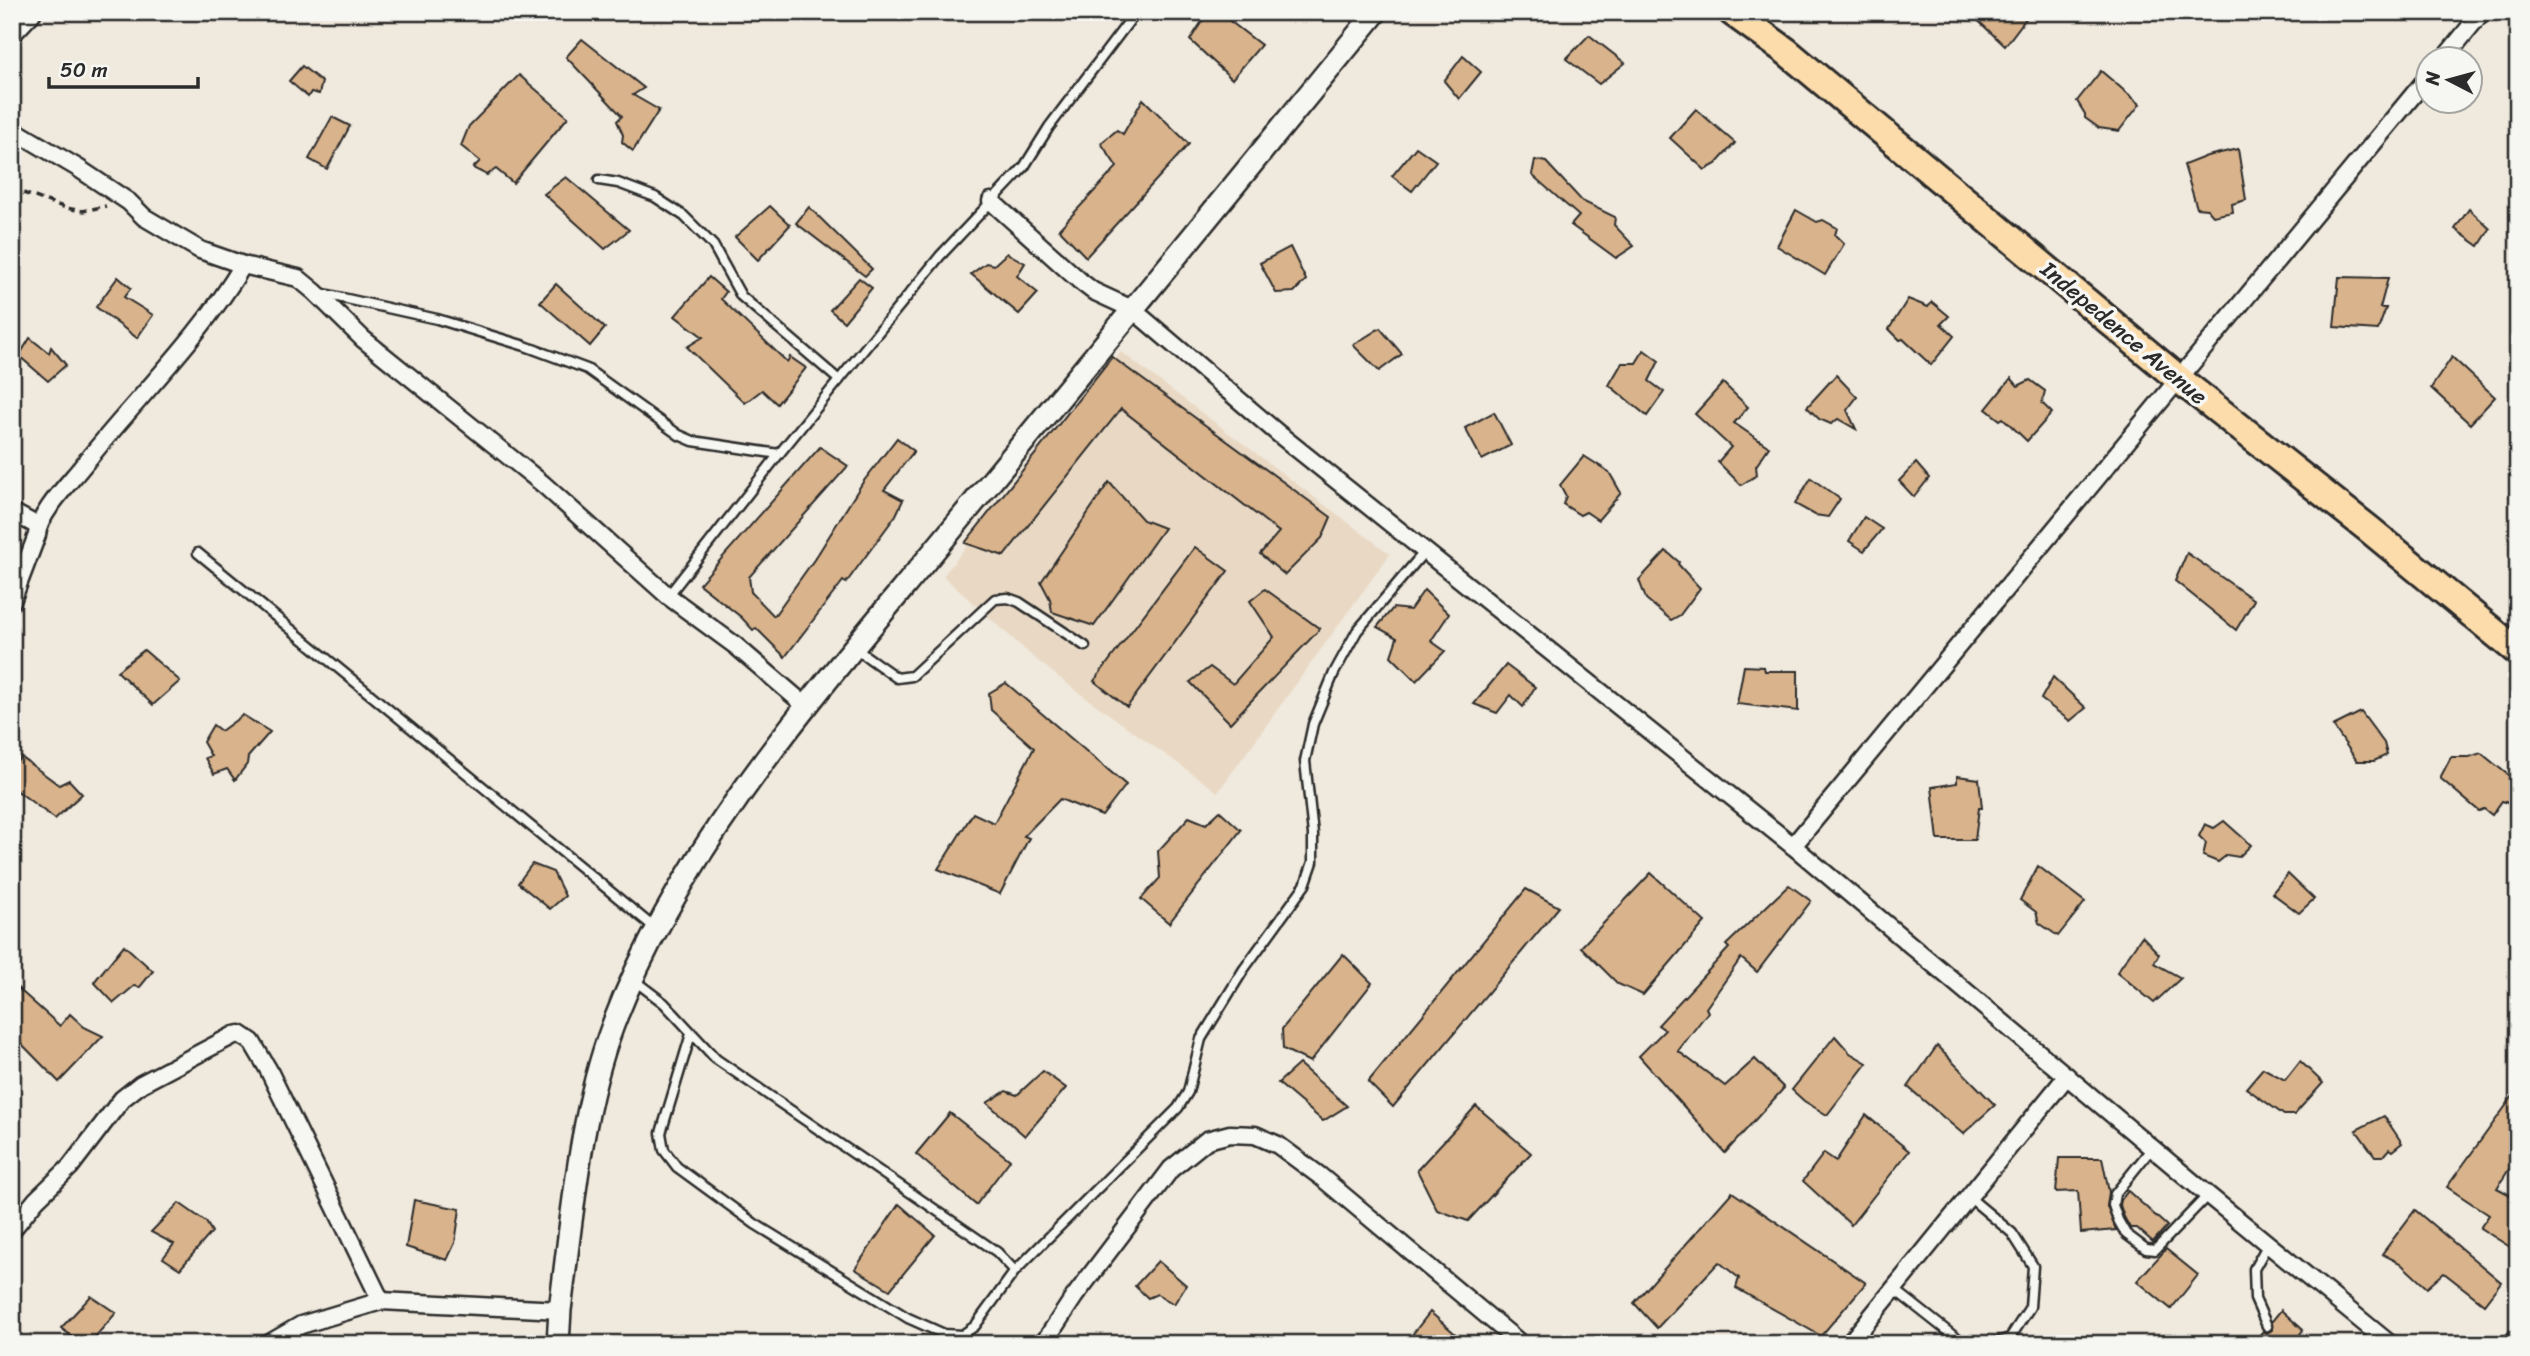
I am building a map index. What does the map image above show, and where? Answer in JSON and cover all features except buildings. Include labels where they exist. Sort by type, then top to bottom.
[{"type":"main road","name":"Indepedence Avenue","points":[[1732,12],[1786,51],[2180,380],[2370,530],[2518,652]]},
{"type":"street","points":[[12,31],[30,12]]},
{"type":"street","points":[[558,1344],[560,1310],[591,1103],[613,1026],[656,929],[711,837],[807,707],[1376,12]]},
{"type":"street","points":[[2454,46],[2482,12]]},
{"type":"street","points":[[1793,846],[2414,94]]},
{"type":"street","points":[[12,128],[129,202],[173,236],[200,250],[243,265],[298,278],[363,339],[542,484],[668,596],[736,646],[807,707]]},
{"type":"street","points":[[991,201],[1093,291],[1132,309],[1280,435],[1793,846],[2208,1195],[2390,1344]]},
{"type":"street","points":[[12,601],[34,544],[38,526],[61,492],[230,287],[243,265]]},
{"type":"street","points":[[12,512],[38,526]]},
{"type":"street","points":[[12,1230],[36,1200],[70,1167],[122,1099],[141,1084],[240,1034],[252,1042],[268,1069],[381,1301]]},
{"type":"street","points":[[1849,1344],[2067,1076]]},
{"type":"street","points":[[1043,1344],[1074,1297],[1171,1169],[1207,1140],[1230,1134],[1255,1135],[1278,1145],[1320,1176],[1521,1344]]},
{"type":"street","points":[[268,1344],[301,1325],[381,1301],[560,1310]]},
{"type":"street","points":[[2511,1344],[2518,1336]]},
{"type":"lane","points":[[668,596],[940,256],[1024,167],[1049,127],[1136,12]]},
{"type":"lane","points":[[599,180],[618,183],[655,197],[702,230],[741,296],[839,380]]},
{"type":"lane","points":[[315,292],[437,319],[525,346],[587,369],[686,438],[779,454]]},
{"type":"lane","points":[[691,1034],[661,1133],[664,1150],[677,1167],[755,1224],[908,1318],[944,1334],[962,1335],[975,1326],[1015,1271],[1178,1108],[1188,1092],[1200,1039],[1244,969],[1305,885],[1313,862],[1313,834],[1305,761],[1313,724],[1334,673],[1357,631],[1426,551]]},
{"type":"lane","points":[[198,553],[656,929]]},
{"type":"lane","points":[[855,648],[897,678],[912,676],[995,600],[1007,598],[1019,602],[1085,646]]},
{"type":"lane","points":[[634,980],[664,1003],[716,1059],[998,1252],[1015,1271]]},
{"type":"lane","points":[[2152,1148],[2115,1194],[2114,1209],[2126,1234],[2146,1249],[2155,1250],[2208,1195]]},
{"type":"lane","points":[[1969,1197],[2012,1233],[2033,1266],[2030,1307],[2010,1338],[1991,1344]]},
{"type":"lane","points":[[2267,1326],[2255,1299],[2254,1269],[2269,1244]]},
{"type":"lane","points":[[1894,1289],[1961,1342],[1969,1344]]},
{"type":"path","points":[[12,189],[66,208],[83,211],[129,202]]},
{"type":"shaded area","points":[[1121,352],[1390,554],[1218,792],[1075,690],[1032,656],[943,576]]}]
